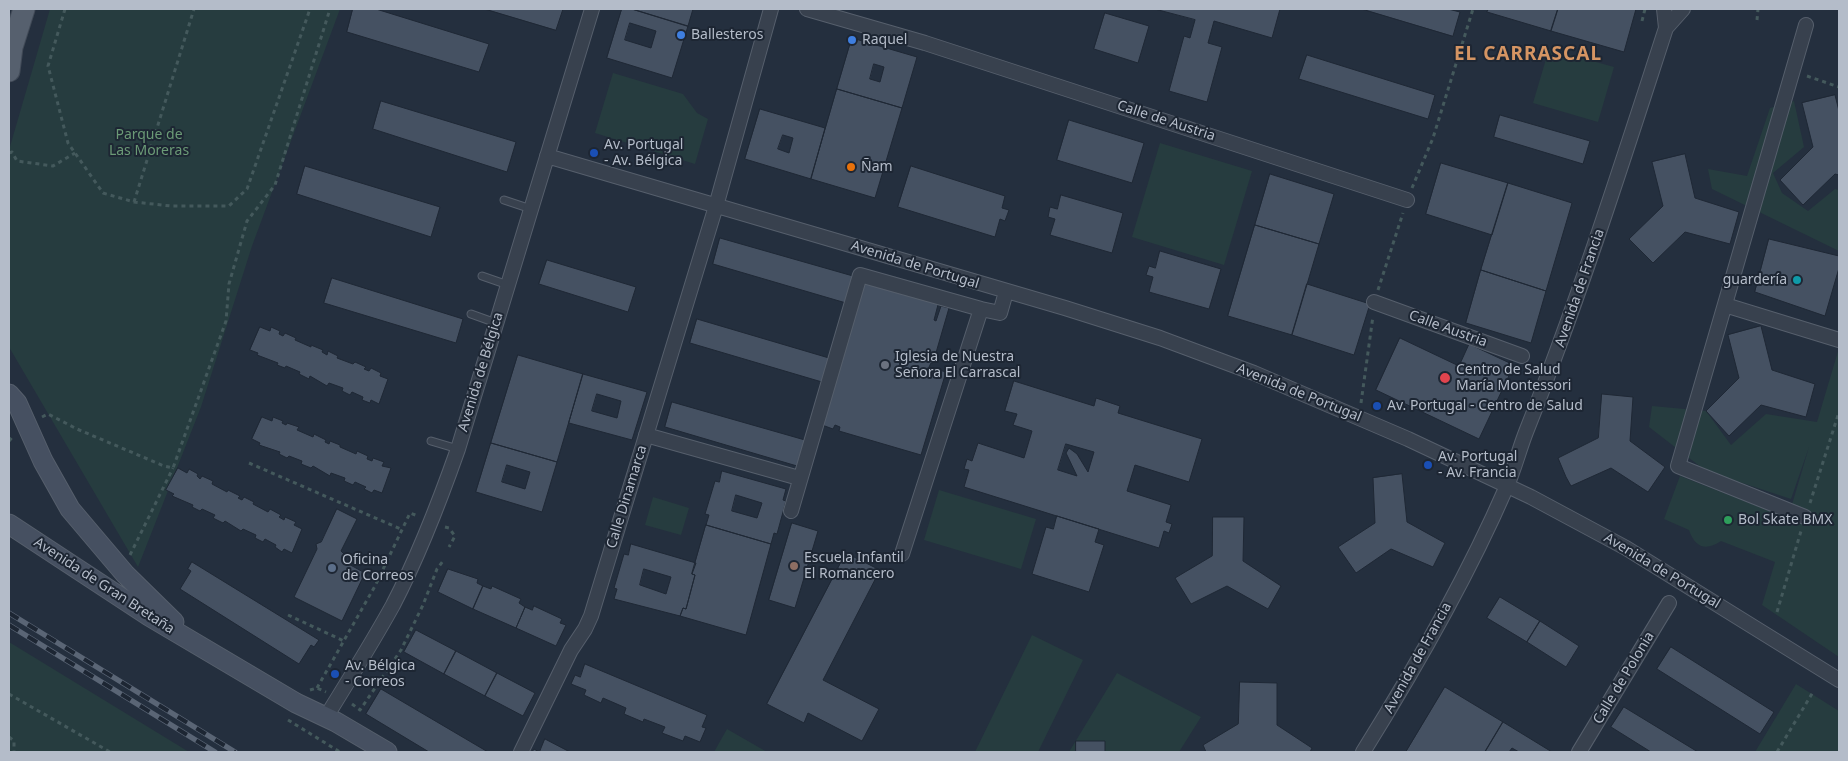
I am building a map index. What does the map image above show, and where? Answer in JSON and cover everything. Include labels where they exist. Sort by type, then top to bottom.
[{"type":"main road","points":[[9,71],[11,51],[24,9]]},
{"type":"street","name":"Avenida de Bélgica","points":[[326,717],[376,634],[402,586],[432,522],[458,449],[592,9]]},
{"type":"street","points":[[646,434],[716,206],[771,9]]},
{"type":"street","name":"Calle de Austria","points":[[807,9],[924,43],[1408,200]]},
{"type":"street","name":"Avenida de Francia","points":[[1664,9],[1666,28]]},
{"type":"street","name":"Avenida de Francia","points":[[1363,752],[1430,641],[1507,486],[1520,446],[1559,350],[1666,28],[1683,9]]},
{"type":"street","points":[[1805,517],[1678,466],[1806,25]]},
{"type":"street","name":"Avenida de Portugal","points":[[547,156],[1160,338],[1254,373],[1408,438],[1507,486],[1626,548],[1839,680]]},
{"type":"street","points":[[791,510],[860,275],[1000,313],[1006,292]]},
{"type":"street","name":"Calle Austria","points":[[1374,302],[1522,356]]},
{"type":"street","points":[[1726,305],[1839,340]]},
{"type":"street","points":[[902,554],[980,308]]},
{"type":"street","name":"Avenida de Gran Bretaña","points":[[9,394],[18,403],[52,480],[78,519],[133,583],[201,646]]},
{"type":"street","name":"Calle Dinamarca","points":[[521,752],[571,650],[591,616],[646,434],[799,478]]},
{"type":"street","name":"Avenida de Gran Bretaña","points":[[9,524],[149,616],[296,703],[326,717],[387,752]]},
{"type":"street","name":"Calle de Polonia","points":[[1578,752],[1669,603]]},
{"type":"lane","points":[[504,200],[531,209]]},
{"type":"lane","points":[[482,276],[508,285]]},
{"type":"lane","points":[[471,314],[496,323]]},
{"type":"lane","points":[[431,441],[458,449]]},
{"type":"path","points":[[66,9],[48,66],[68,143],[103,193],[134,202],[171,206],[229,206],[247,189],[310,9]]},
{"type":"path","points":[[134,202],[194,9]]},
{"type":"path","points":[[9,442],[26,424],[48,414],[85,432],[164,466],[173,468],[226,321],[229,284],[247,221],[275,185],[330,9]]},
{"type":"path","points":[[1642,20],[1646,9]]},
{"type":"path","points":[[1757,20],[1758,9]]},
{"type":"path","points":[[1793,72],[1839,87]]},
{"type":"path","points":[[9,152],[12,152],[17,161],[53,166],[75,153]]},
{"type":"path","points":[[249,463],[403,530],[375,586],[317,688]]},
{"type":"path","points":[[449,528],[455,536],[449,547]]},
{"type":"path","points":[[353,705],[360,710],[401,650],[423,605],[437,569],[443,561]]},
{"type":"path","points":[[288,615],[344,641]]},
{"type":"path","points":[[1777,752],[1813,692]]},
{"type":"path","points":[[9,694],[110,752]]},
{"type":"path","points":[[9,737],[14,741],[14,752]]},
{"type":"green space","name":"Parque de Las Moreras","points":[[50,9],[340,9],[252,246],[201,407],[138,567],[9,347],[9,150]]},
{"type":"green space","points":[[1549,49],[1614,67],[1598,122],[1533,103]]},
{"type":"green space","points":[[613,73],[683,94],[697,113],[708,119],[695,164],[595,133]]},
{"type":"green space","points":[[1794,101],[1804,147],[1773,173],[1782,193],[1808,211],[1835,189],[1839,190],[1839,251],[1712,189],[1708,169],[1747,176],[1770,108]]},
{"type":"green space","points":[[1160,143],[1252,171],[1224,265],[1132,237]]},
{"type":"green space","points":[[1839,348],[1839,657],[1762,605],[1775,562],[1721,541],[1711,546],[1702,546],[1694,541],[1689,530],[1664,519],[1680,476],[1788,518],[1809,447],[1791,499],[1706,471],[1649,427],[1652,406],[1706,411],[1731,445],[1766,414],[1817,422]]},
{"type":"green space","points":[[939,490],[1036,519],[1021,569],[924,540]]},
{"type":"green space","points":[[653,497],[689,508],[681,535],[645,525]]},
{"type":"green space","points":[[1032,635],[1083,660],[1038,752],[975,752]]},
{"type":"green space","points":[[9,642],[189,752],[9,752]]},
{"type":"green space","points":[[1117,673],[1201,717],[1179,752],[1105,752],[1105,741],[1076,741],[1076,752],[1069,752]]},
{"type":"green space","points":[[1796,684],[1839,711],[1839,752],[1755,752]]},
{"type":"green space","points":[[727,729],[767,752],[714,752]]},
{"type":"building","points":[[353,9],[376,9],[489,44],[479,72],[347,32]]},
{"type":"building","points":[[485,9],[563,9],[556,30]]},
{"type":"building","points":[[622,9],[632,9],[688,26],[672,78],[607,58]],"holes":[[[630,23],[656,31],[651,48],[625,40]]]},
{"type":"building","points":[[632,9],[693,9],[688,26]]},
{"type":"building","points":[[1155,9],[1280,9],[1272,38],[1214,21],[1208,43],[1222,47],[1207,102],[1169,91],[1184,36],[1190,38],[1195,20]]},
{"type":"building","points":[[1362,9],[1448,9],[1460,12],[1453,36]]},
{"type":"building","points":[[1489,9],[1558,9],[1551,31],[1487,12]]},
{"type":"building","points":[[1558,9],[1636,9],[1624,52],[1551,31]]},
{"type":"building","points":[[1105,13],[1149,26],[1138,63],[1094,49]]},
{"type":"building","points":[[852,38],[917,57],[902,108],[837,89]],"holes":[[[874,64],[884,67],[880,82],[870,79]]]},
{"type":"building","points":[[1307,55],[1435,95],[1428,119],[1299,79]]},
{"type":"building","points":[[837,89],[902,108],[875,198],[811,179]]},
{"type":"building","points":[[1835,95],[1839,111],[1839,175],[1835,174],[1803,205],[1780,180],[1813,147],[1802,103]]},
{"type":"building","points":[[381,101],[516,142],[507,172],[373,129]]},
{"type":"building","points":[[760,109],[825,128],[811,179],[745,159]],"holes":[[[783,135],[793,138],[789,153],[778,149]]]},
{"type":"building","points":[[1500,115],[1590,141],[1583,164],[1494,137]]},
{"type":"building","points":[[1069,120],[1144,143],[1132,183],[1057,160]]},
{"type":"building","points":[[1685,154],[1695,198],[1739,212],[1730,244],[1685,232],[1653,263],[1629,239],[1663,206],[1652,162]]},
{"type":"building","points":[[1441,163],[1508,183],[1492,235],[1426,214]]},
{"type":"building","points":[[305,166],[440,207],[431,237],[297,194]]},
{"type":"building","points":[[911,166],[1005,196],[1002,208],[1009,210],[1005,221],[1000,219],[995,237],[898,207]]},
{"type":"building","points":[[1270,174],[1334,194],[1319,244],[1255,225]]},
{"type":"building","points":[[1508,183],[1572,203],[1546,291],[1481,270]]},
{"type":"building","points":[[1061,195],[1123,213],[1112,253],[1050,235],[1055,219],[1048,217],[1050,207],[1057,209]]},
{"type":"building","points":[[1255,225],[1319,244],[1292,335],[1228,316]]},
{"type":"building","points":[[720,238],[853,276],[846,303],[713,264]]},
{"type":"building","name":"guardería","points":[[1769,239],[1839,256],[1839,268],[1825,316],[1755,292]]},
{"type":"building","points":[[1160,251],[1221,269],[1209,309],[1149,292],[1153,277],[1146,275],[1149,266],[1155,268]]},
{"type":"building","points":[[547,260],[636,287],[628,312],[539,284]]},
{"type":"building","points":[[1481,270],[1546,291],[1531,343],[1466,323]]},
{"type":"building","points":[[332,278],[463,319],[456,343],[324,303]]},
{"type":"building","name":"Iglesia de Nuestra Señora El Carrascal","points":[[865,280],[939,301],[934,320],[936,321],[941,306],[949,308],[933,363],[929,367],[946,372],[921,455],[839,431],[840,427],[835,425],[833,429],[822,425]]},
{"type":"building","points":[[1307,284],[1370,304],[1354,355],[1292,335]]},
{"type":"building","points":[[697,319],[829,358],[822,382],[690,343]]},
{"type":"building","points":[[1761,326],[1772,370],[1815,384],[1806,417],[1761,405],[1729,436],[1706,411],[1739,378],[1728,335]]},
{"type":"building","points":[[260,327],[270,331],[271,327],[280,331],[279,334],[283,336],[285,333],[296,338],[295,340],[323,350],[322,352],[327,355],[328,351],[338,356],[337,358],[353,364],[355,362],[366,367],[364,369],[369,371],[371,368],[381,373],[380,376],[388,379],[379,404],[371,400],[370,403],[362,400],[363,397],[352,392],[350,395],[342,391],[343,388],[329,383],[327,386],[310,376],[309,379],[299,374],[300,372],[286,366],[285,368],[277,365],[278,363],[257,355],[258,353],[250,350]]},
{"type":"building","name":"Centro de Salud María Montessori","points":[[1400,338],[1459,366],[1469,344],[1514,365],[1479,439],[1376,390]]},
{"type":"building","points":[[518,355],[583,374],[557,462],[491,443]]},
{"type":"building","points":[[583,374],[647,392],[632,440],[569,423]],"holes":[[[597,394],[621,401],[617,418],[592,411]]]},
{"type":"building","points":[[1014,381],[1094,406],[1096,398],[1120,406],[1118,413],[1202,439],[1189,482],[1135,465],[1127,491],[1171,505],[1166,522],[1172,524],[1169,533],[1164,531],[1159,548],[964,487],[969,470],[964,469],[967,459],[972,461],[978,443],[1024,458],[1032,431],[1013,425],[1017,414],[1005,411]],"holes":[[[1066,444],[1094,452],[1088,472],[1077,454],[1069,448],[1066,453],[1077,476],[1058,470]]]},
{"type":"building","points":[[1602,394],[1633,397],[1630,441],[1665,467],[1648,492],[1611,468],[1571,486],[1566,477],[1558,458],[1598,438]]},
{"type":"building","points":[[672,402],[805,440],[797,466],[665,427]]},
{"type":"building","points":[[262,417],[272,421],[273,417],[283,421],[282,423],[286,425],[287,423],[299,427],[297,430],[313,437],[314,434],[326,440],[325,442],[329,444],[330,441],[356,454],[357,451],[368,456],[367,459],[372,461],[373,458],[384,462],[382,466],[391,468],[382,493],[374,490],[372,493],[364,489],[366,487],[355,482],[353,485],[344,481],[345,478],[331,473],[330,476],[313,466],[311,468],[301,464],[302,461],[289,456],[287,458],[279,454],[280,452],[259,445],[260,443],[252,439]]},
{"type":"building","points":[[491,443],[557,462],[542,512],[476,492]],"holes":[[[507,465],[530,472],[525,489],[502,482]]]},
{"type":"building","points":[[178,468],[187,473],[189,469],[198,474],[197,476],[200,479],[202,476],[213,481],[212,484],[240,496],[238,498],[242,500],[244,497],[268,512],[270,509],[281,515],[279,517],[284,520],[285,517],[296,522],[294,525],[302,529],[292,553],[284,549],[282,552],[275,547],[276,545],[265,539],[263,542],[255,538],[256,535],[243,529],[241,531],[225,521],[223,523],[213,518],[215,515],[202,509],[200,511],[192,507],[193,505],[172,496],[174,494],[166,490]]},
{"type":"building","points":[[722,471],[786,489],[783,500],[786,501],[777,534],[774,533],[771,544],[706,525],[709,515],[705,514],[715,481],[719,482]],"holes":[[[736,495],[762,503],[757,518],[732,511]]]},
{"type":"building","points":[[1402,474],[1407,522],[1445,543],[1433,567],[1391,549],[1356,573],[1338,547],[1375,523],[1373,478]]},
{"type":"building","name":"Oficina de Correos","points":[[337,509],[357,519],[341,551],[346,556],[345,562],[365,573],[342,621],[294,597],[317,549],[316,544],[321,542]]},
{"type":"building","points":[[1057,516],[1099,529],[1095,542],[1104,545],[1089,592],[1032,574],[1046,527],[1053,529]]},
{"type":"building","points":[[1213,517],[1244,517],[1243,561],[1281,586],[1268,609],[1227,586],[1191,604],[1175,578],[1212,556]]},
{"type":"building","name":"Escuela Infantil El Romancero","points":[[792,523],[818,531],[795,608],[769,600]]},
{"type":"building","points":[[706,525],[771,544],[746,635],[680,616],[683,608],[686,609],[695,575],[692,574]]},
{"type":"building","points":[[631,544],[696,563],[692,574],[695,575],[686,609],[683,608],[680,616],[614,599],[617,589],[614,588],[624,554],[628,555]],"holes":[[[644,569],[671,577],[666,594],[640,585]]]},
{"type":"building","points":[[846,553],[880,570],[823,680],[879,709],[862,741],[808,713],[804,723],[767,704]]},
{"type":"building","points":[[192,562],[319,640],[314,647],[311,645],[299,664],[180,589],[191,571],[188,569]]},
{"type":"building","points":[[448,569],[478,579],[477,583],[483,586],[473,609],[438,592]]},
{"type":"building","points":[[483,586],[491,589],[492,586],[521,599],[519,603],[525,607],[516,628],[473,609]]},
{"type":"building","points":[[1500,597],[1540,621],[1527,642],[1487,618]]},
{"type":"building","points":[[534,606],[562,619],[560,623],[566,625],[556,646],[516,628],[525,607],[532,610]]},
{"type":"building","points":[[1540,621],[1579,646],[1566,667],[1527,642]]},
{"type":"building","points":[[416,630],[456,651],[444,674],[404,652]]},
{"type":"building","points":[[1671,647],[1774,712],[1760,734],[1657,669]]},
{"type":"building","points":[[456,651],[497,673],[485,696],[444,674]]},
{"type":"building","points":[[585,664],[707,715],[702,727],[706,728],[700,742],[685,736],[683,741],[662,733],[665,727],[644,719],[643,722],[624,714],[626,708],[603,698],[601,703],[584,695],[586,690],[571,684],[575,675],[580,677]]},
{"type":"building","points":[[497,673],[535,693],[523,716],[485,696]]},
{"type":"building","points":[[1240,682],[1277,683],[1277,725],[1312,748],[1310,752],[1206,752],[1203,745],[1238,724]]},
{"type":"building","points":[[1445,687],[1503,722],[1485,752],[1406,752]]},
{"type":"building","points":[[381,689],[488,752],[429,752],[366,714]]},
{"type":"building","points":[[1624,707],[1698,752],[1651,752],[1611,727]]},
{"type":"building","points":[[1503,722],[1552,752],[1519,752],[1512,748],[1509,752],[1485,752]]},
{"type":"building","points":[[545,739],[570,752],[539,752]]},
{"type":"building","points":[[1076,741],[1105,741],[1105,752],[1076,752]]},
{"type":"railway","points":[[9,613],[235,752]]},
{"type":"railway","points":[[9,625],[215,752]]},
{"type":"place","name":"Ballesteros","points":[[681,35]]},
{"type":"place","name":"Raquel","points":[[852,40]]},
{"type":"place","name":"Av. Portugal - Av. Bélgica","points":[[594,153]]},
{"type":"place","name":"Ñam","points":[[851,167]]},
{"type":"place","name":"guardería","points":[[1797,280]]},
{"type":"place","name":"Iglesia de Nuestra Señora El Carrascal","points":[[885,365]]},
{"type":"place","name":"Centro de Salud María Montessori","points":[[1445,378]]},
{"type":"place","name":"Av. Portugal - Centro de Salud","points":[[1377,406]]},
{"type":"place","name":"Av. Portugal - Av. Francia","points":[[1428,465]]},
{"type":"place","name":"Bol Skate BMX","points":[[1728,520]]},
{"type":"place","name":"Escuela Infantil El Romancero","points":[[794,566]]},
{"type":"place","name":"Oficina de Correos","points":[[332,568]]},
{"type":"place","name":"Av. Bélgica - Correos","points":[[335,674]]},
{"type":"district","name":"EL CARRASCAL","points":[[1528,55]]}]
